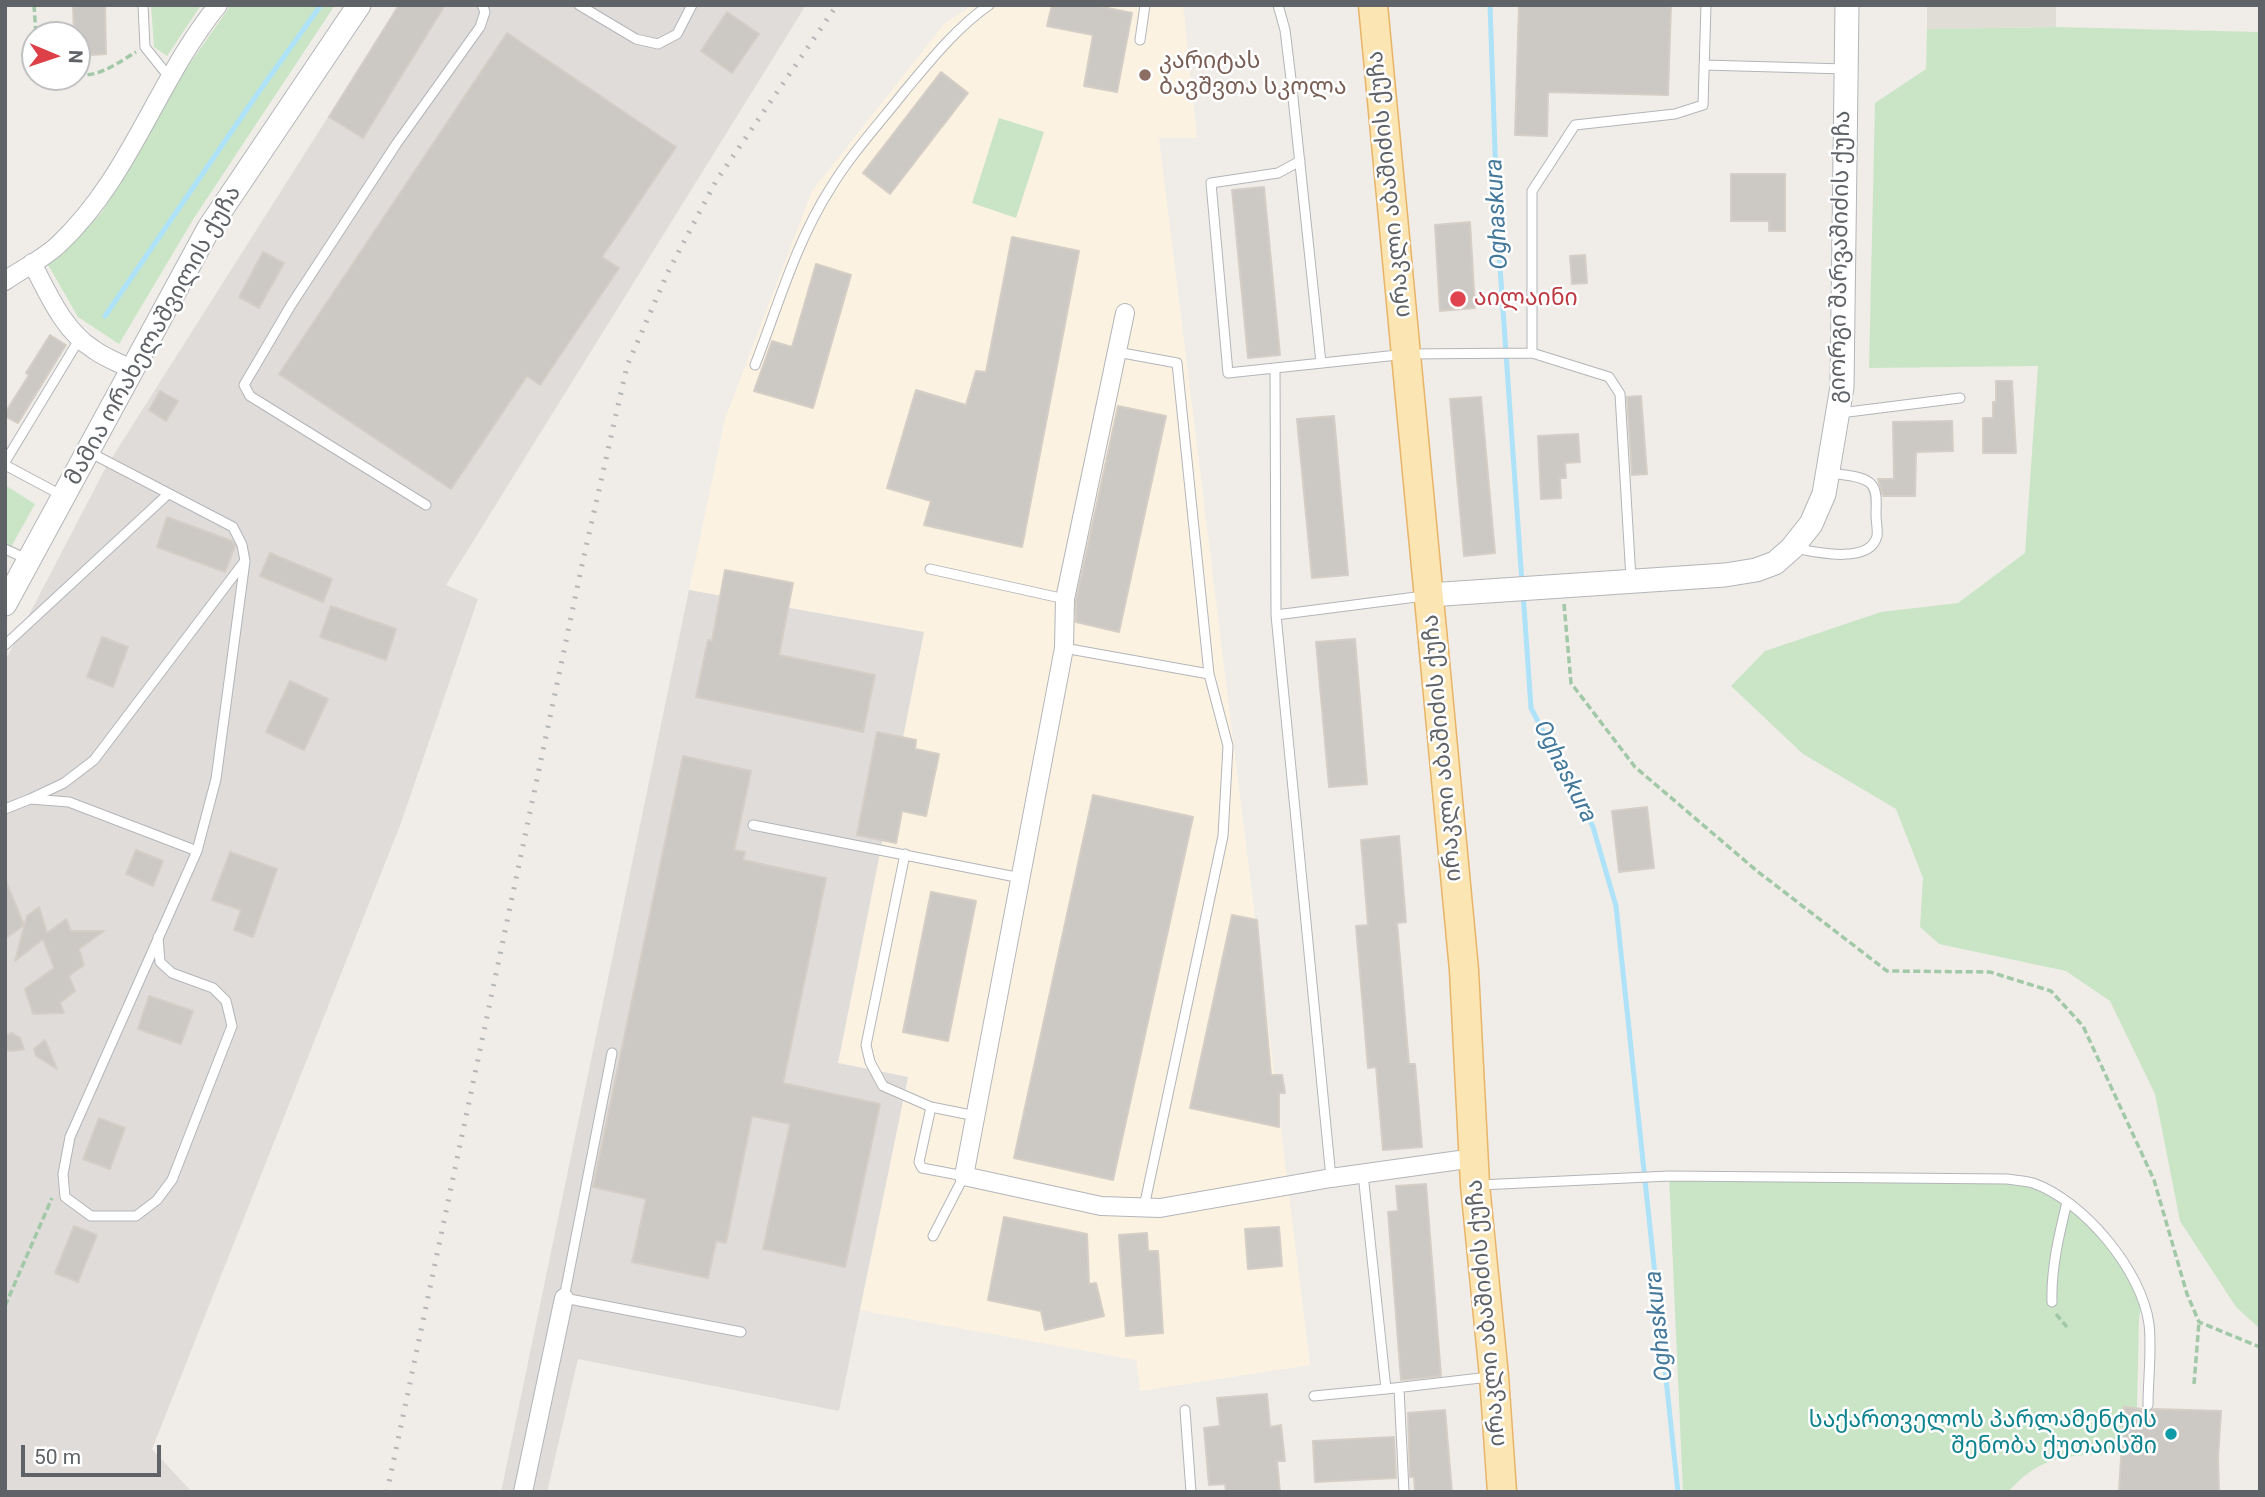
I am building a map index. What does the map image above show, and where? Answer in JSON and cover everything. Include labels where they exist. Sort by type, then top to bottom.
[{"type":"main road","name":"ირაკლი აბაშიძის ქუჩა","points":[[1373,5],[1464,970],[1475,1171],[1502,1492]]},
{"type":"street","points":[[5,281],[57,246],[100,198],[132,147],[169,77],[218,5]]},
{"type":"street","name":"მამია ორახელაშვილის ქუჩა","points":[[5,604],[209,228],[359,5]]},
{"type":"street","name":"გიორგი შარვაშიძის ქუჩა","points":[[1429,595],[1725,575],[1756,570],[1774,563],[1792,548],[1811,524],[1824,494],[1842,387],[1847,5]]},
{"type":"street","points":[[32,263],[58,312],[80,338],[92,349],[132,370]]},
{"type":"street","points":[[1125,313],[1065,599],[1065,648],[964,1176],[1101,1206],[1160,1208],[1363,1174],[1475,1171]]},
{"type":"street","points":[[523,1492],[564,1298]]},
{"type":"lane","points":[[142,5],[145,47],[169,77]]},
{"type":"lane","points":[[426,505],[250,396],[244,385],[291,305],[397,143],[480,27],[485,12],[482,5]]},
{"type":"lane","points":[[579,5],[636,39],[658,44],[677,34],[692,5]]},
{"type":"lane","points":[[755,365],[806,232],[830,189],[859,148],[933,58],[973,16],[989,5]]},
{"type":"lane","points":[[1140,40],[1145,5]]},
{"type":"lane","points":[[1278,5],[1285,30],[1321,363]]},
{"type":"lane","points":[[1532,353],[1532,191],[1575,125],[1675,114],[1703,105],[1706,5]]},
{"type":"lane","points":[[1704,65],[1845,69]]},
{"type":"lane","points":[[1300,161],[1278,173],[1211,183],[1228,373],[1407,354],[1497,352],[1532,353],[1609,377],[1620,394],[1631,581]]},
{"type":"lane","points":[[64,496],[5,463],[80,338]]},
{"type":"lane","points":[[1116,352],[1177,363],[1209,674],[1228,746],[1223,836],[1144,1207]]},
{"type":"lane","points":[[1275,368],[1276,615],[1331,1178]]},
{"type":"lane","points":[[1837,414],[1960,398]]},
{"type":"lane","points":[[89,452],[167,495],[233,527],[242,545],[245,561],[216,779],[197,851],[158,937],[71,1137],[63,1174],[65,1196],[91,1216],[136,1216],[157,1200],[172,1180],[232,1027],[226,1000],[213,988],[172,973],[160,962],[158,937]]},
{"type":"lane","points":[[1792,548],[1830,556],[1866,551],[1877,536],[1876,495],[1872,485],[1865,479],[1828,473]]},
{"type":"lane","points":[[5,645],[167,495]]},
{"type":"lane","points":[[5,549],[30,560]]},
{"type":"lane","points":[[5,809],[64,783],[94,760],[245,561]]},
{"type":"lane","points":[[930,569],[1065,599]]},
{"type":"lane","points":[[1276,615],[1429,595]]},
{"type":"lane","points":[[1065,648],[1209,674]]},
{"type":"lane","points":[[30,799],[69,802],[197,851]]},
{"type":"lane","points":[[752,825],[1021,878]]},
{"type":"lane","points":[[905,854],[866,1045],[870,1062],[883,1086],[930,1107],[976,1116]]},
{"type":"lane","points":[[612,1053],[564,1298],[741,1332]]},
{"type":"lane","points":[[930,1107],[919,1162],[922,1168],[964,1176],[933,1236]]},
{"type":"lane","points":[[1475,1171],[1613,1177],[2007,1179],[2034,1183],[2067,1202],[2115,1247],[2142,1297],[2149,1325],[2148,1405]]},
{"type":"lane","points":[[1363,1174],[1386,1389]]},
{"type":"lane","points":[[2052,1302],[2051,1282],[2056,1245],[2067,1202]]},
{"type":"lane","points":[[1314,1396],[1494,1376]]},
{"type":"lane","points":[[1399,1388],[1404,1492]]},
{"type":"lane","points":[[1185,1410],[1191,1492]]},
{"type":"path","points":[[91,74],[145,47]]},
{"type":"path","points":[[1554,585],[1571,683],[1635,768],[1757,871],[1887,971],[1990,972],[2051,991],[2083,1026],[2154,1180],[2187,1294],[2199,1322],[2194,1384]]},
{"type":"path","points":[[5,1306],[63,1174]]},
{"type":"path","points":[[2199,1322],[2260,1347]]},
{"type":"shaded area","points":[[399,5],[806,5],[446,585],[478,599],[401,823],[152,1449],[192,1492],[5,1492],[5,661],[106,467]]},
{"type":"shaded area","points":[[973,5],[1183,5],[1197,138],[1159,138],[1310,1365],[1140,1391],[1136,1360],[859,1310],[908,1077],[838,1063],[924,632],[689,590],[725,419],[812,191],[945,23]]},
{"type":"shaded area","points":[[1927,5],[2056,5],[2056,27],[1927,29]]},
{"type":"shaded area","points":[[689,590],[924,632],[838,1063],[908,1077],[839,1411],[578,1359],[547,1492],[501,1492]]},
{"type":"green space","points":[[151,5],[201,5],[167,56],[154,47]]},
{"type":"green space","points":[[231,5],[335,5],[194,218],[119,344],[78,317],[47,263],[62,255],[102,212],[135,160],[169,93]]},
{"type":"green space","points":[[2056,27],[2260,32],[2260,1329],[2236,1307],[2180,1221],[2155,1094],[2110,1001],[2066,971],[1939,944],[1920,927],[1923,878],[1896,809],[1803,754],[1731,686],[1765,651],[1881,612],[1958,603],[2025,553],[2038,366],[1869,368],[1875,103],[1926,69],[1927,29]]},
{"type":"green space","points":[[999,118],[1044,132],[1016,218],[972,203]]},
{"type":"green space","points":[[5,485],[35,504],[5,558]]},
{"type":"green space","points":[[1669,1176],[2034,1183],[2093,1225],[2142,1297],[2137,1408],[2124,1408],[2121,1454],[2073,1456],[2046,1463],[2021,1479],[2008,1492],[1683,1492]]},
{"type":"building","points":[[73,5],[105,5],[106,54],[91,55],[91,21],[74,21]]},
{"type":"building","points":[[399,5],[445,5],[363,138],[329,117]]},
{"type":"building","points":[[1052,5],[1093,5],[1132,13],[1117,92],[1084,86],[1093,35],[1047,26]]},
{"type":"building","points":[[1519,5],[1671,5],[1668,95],[1548,92],[1547,136],[1515,135]]},
{"type":"building","points":[[727,12],[759,34],[732,73],[701,51]]},
{"type":"building","points":[[507,33],[676,147],[602,257],[619,268],[540,385],[527,376],[451,489],[279,374]]},
{"type":"building","points":[[941,72],[968,93],[890,194],[863,173]]},
{"type":"building","points":[[1731,174],[1785,174],[1785,231],[1769,231],[1769,221],[1731,221]]},
{"type":"building","points":[[1264,187],[1280,355],[1248,358],[1232,190]]},
{"type":"building","points":[[1470,222],[1475,308],[1440,311],[1435,225]]},
{"type":"building","points":[[1012,237],[1079,251],[1022,547],[924,525],[931,501],[887,488],[916,390],[966,405],[976,371],[986,372]]},
{"type":"building","points":[[263,252],[284,263],[259,308],[239,297]]},
{"type":"building","points":[[1585,255],[1587,283],[1572,284],[1570,256]]},
{"type":"building","points":[[816,264],[851,275],[813,408],[754,391],[772,341],[792,347]]},
{"type":"building","points":[[50,335],[66,345],[18,423],[5,416],[5,413]]},
{"type":"building","points":[[1996,381],[2012,381],[2016,453],[1983,453],[1983,418],[1993,418]]},
{"type":"building","points":[[160,391],[178,401],[166,421],[149,410]]},
{"type":"building","points":[[1641,396],[1647,474],[1632,475],[1627,397]]},
{"type":"building","points":[[1481,397],[1495,553],[1464,556],[1450,399]]},
{"type":"building","points":[[1118,406],[1166,416],[1119,632],[1076,622],[1076,600]]},
{"type":"building","points":[[1334,416],[1348,575],[1312,578],[1297,419]]},
{"type":"building","points":[[1952,421],[1953,451],[1916,452],[1915,496],[1883,496],[1878,479],[1894,479],[1893,422]]},
{"type":"building","points":[[1578,434],[1580,462],[1565,463],[1566,478],[1560,478],[1561,498],[1541,499],[1538,436]]},
{"type":"building","points":[[167,517],[232,541],[235,546],[225,572],[157,547]]},
{"type":"building","points":[[270,553],[332,579],[323,602],[260,576]]},
{"type":"building","points":[[725,570],[793,583],[779,655],[875,675],[863,732],[696,697],[708,640],[712,641]]},
{"type":"building","points":[[331,606],[396,629],[386,660],[320,637]]},
{"type":"building","points":[[102,637],[128,647],[113,687],[87,677]]},
{"type":"building","points":[[1355,639],[1367,784],[1329,787],[1316,642]]},
{"type":"building","points":[[290,681],[328,699],[304,750],[266,732]]},
{"type":"building","points":[[877,732],[916,740],[915,749],[939,754],[926,816],[902,811],[896,843],[857,835]]},
{"type":"building","points":[[683,756],[751,771],[734,850],[745,852],[743,860],[826,878],[783,1083],[880,1104],[845,1267],[763,1249],[790,1124],[752,1116],[726,1243],[716,1241],[708,1278],[632,1262],[646,1199],[593,1187]]},
{"type":"building","points":[[1093,795],[1193,817],[1113,1180],[1014,1158]]},
{"type":"building","points":[[1647,807],[1654,868],[1619,872],[1612,811]]},
{"type":"building","points":[[1399,836],[1406,922],[1397,923],[1409,1064],[1415,1064],[1422,1147],[1383,1150],[1376,1067],[1368,1068],[1356,926],[1368,925],[1361,840]]},
{"type":"building","points":[[136,850],[163,861],[153,886],[126,874]]},
{"type":"building","points":[[230,852],[277,869],[253,937],[234,930],[241,910],[212,900]]},
{"type":"building","points":[[5,879],[24,925],[5,939]]},
{"type":"building","points":[[931,892],[976,901],[948,1041],[903,1032]]},
{"type":"building","points":[[39,907],[47,933],[66,919],[71,931],[104,931],[79,949],[84,965],[69,976],[75,991],[60,1003],[64,1013],[33,1014],[25,989],[54,968],[43,939],[15,961],[27,916]]},
{"type":"building","points":[[1232,915],[1257,920],[1271,1075],[1282,1075],[1285,1093],[1279,1093],[1279,1127],[1190,1108]]},
{"type":"building","points":[[149,996],[193,1011],[181,1044],[138,1029]]},
{"type":"building","points":[[12,1033],[20,1038],[24,1049],[5,1050],[5,1036]]},
{"type":"building","points":[[45,1040],[57,1069],[36,1056],[34,1049]]},
{"type":"building","points":[[99,1118],[125,1128],[110,1169],[83,1159]]},
{"type":"building","points":[[1426,1184],[1441,1376],[1401,1380],[1388,1212],[1398,1211],[1396,1186]]},
{"type":"building","points":[[1004,1217],[1087,1234],[1089,1284],[1096,1283],[1104,1316],[1045,1330],[1041,1311],[988,1300]]},
{"type":"building","points":[[74,1226],[97,1235],[78,1282],[55,1273]]},
{"type":"building","points":[[1279,1227],[1282,1266],[1248,1269],[1245,1229]]},
{"type":"building","points":[[1147,1233],[1148,1251],[1158,1251],[1163,1333],[1126,1336],[1119,1235]]},
{"type":"building","points":[[1267,1394],[1270,1427],[1281,1425],[1285,1461],[1277,1461],[1280,1492],[1226,1492],[1225,1484],[1209,1485],[1204,1428],[1220,1426],[1217,1398]]},
{"type":"building","name":"საქართველოს პარლამენტის შენობა ქუთაისში","points":[[2124,1407],[2147,1412],[2154,1409],[2221,1411],[2219,1492],[2119,1492]]},
{"type":"building","points":[[1445,1410],[1452,1492],[1415,1492],[1414,1477],[1410,1477],[1408,1413]]},
{"type":"building","points":[[1394,1437],[1396,1478],[1315,1482],[1313,1441]]},
{"type":"waterway","points":[[105,316],[321,5]]},
{"type":"waterway","name":"Oghaskura","points":[[1490,5],[1498,238],[1522,583]]},
{"type":"waterway","name":"Oghaskura","points":[[1523,593],[1531,708],[1593,827],[1616,906],[1678,1492]]},
{"type":"railway","points":[[387,1492],[582,565],[627,366],[668,272],[716,181],[837,5]]},
{"type":"place","name":"კარიტას ბავშვთა სკოლა","points":[[1145,75]]},
{"type":"place","name":"აილაინი","points":[[1458,299]]},
{"type":"place","name":"საქართველოს პარლამენტის შენობა ქუთაისში","points":[[2171,1434]]}]
